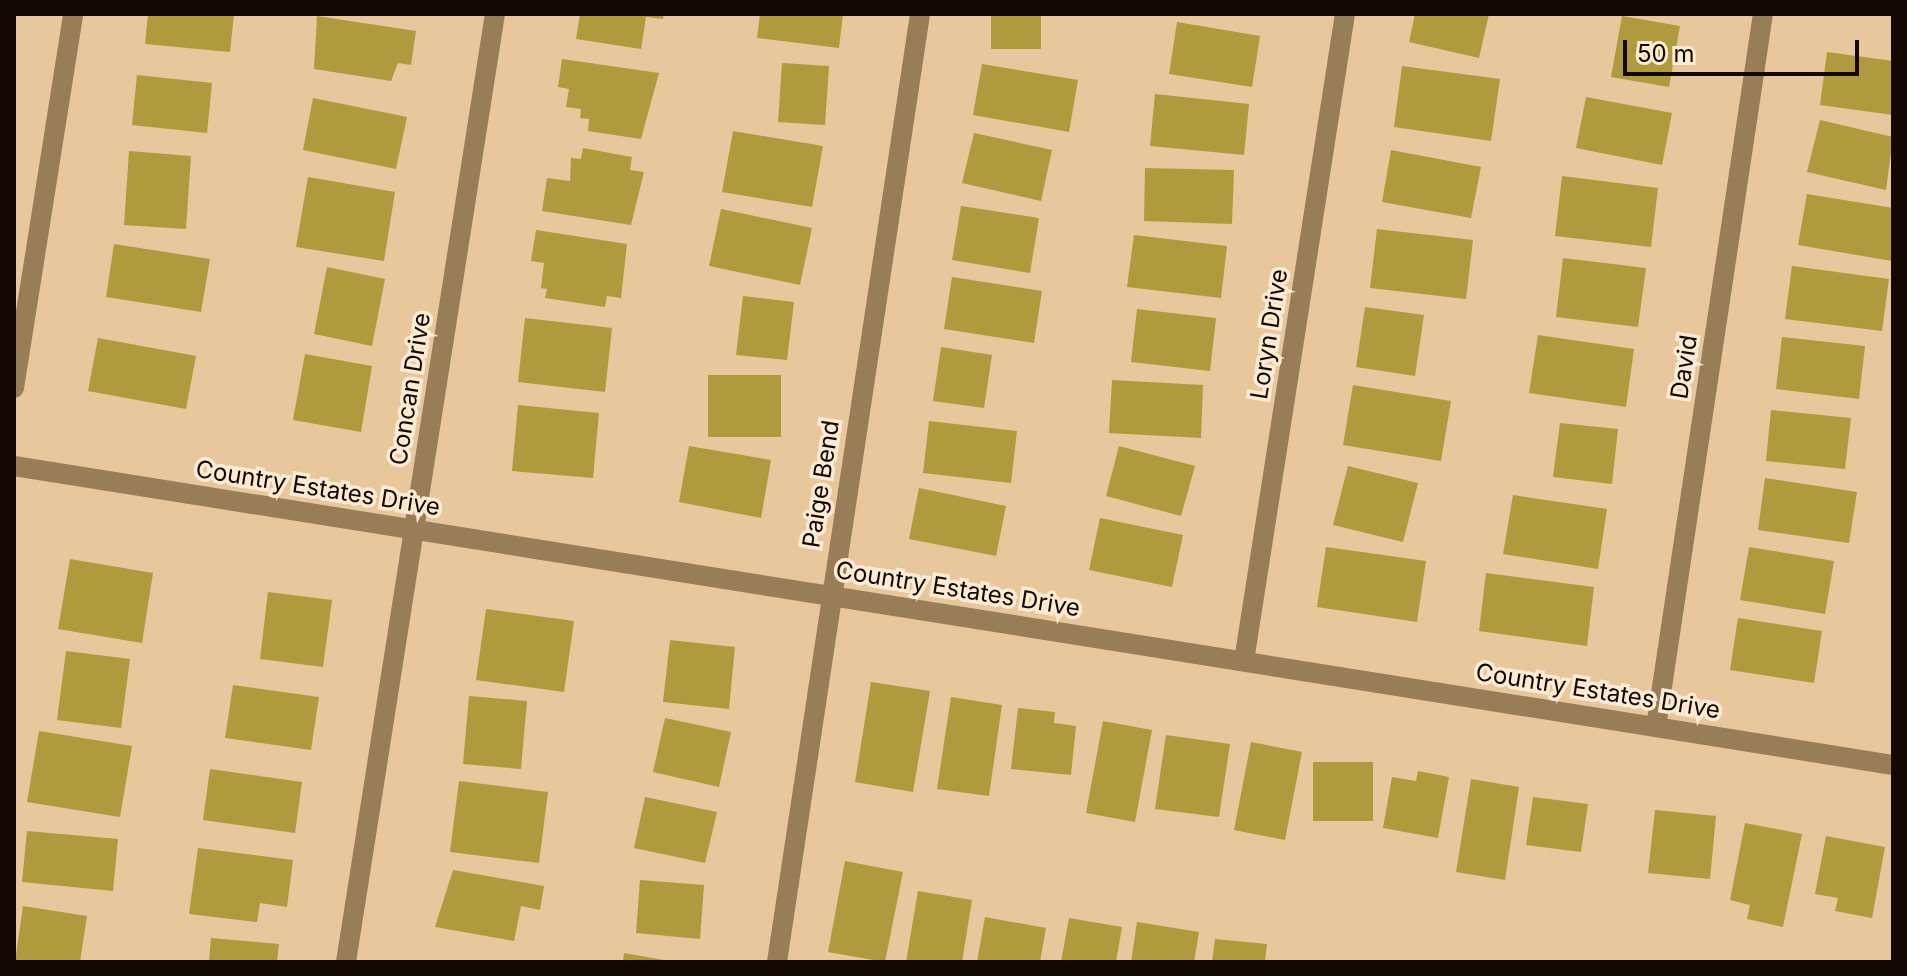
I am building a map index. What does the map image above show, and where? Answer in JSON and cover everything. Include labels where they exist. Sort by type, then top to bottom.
[{"type":"street","points":[[14,388],[73,14]]},
{"type":"street","name":"Concan Drive","points":[[346,962],[495,14]]},
{"type":"street","name":"Paige Bend","points":[[777,962],[829,595],[920,14]]},
{"type":"street","name":"Loryn Drive","points":[[1244,661],[1345,14]]},
{"type":"street","name":"David","points":[[1656,727],[1763,14]]},
{"type":"street","name":"Country Estates Drive","points":[[14,466],[1893,765]]},
{"type":"building","points":[[148,14],[234,14],[230,52],[145,44]]},
{"type":"building","points":[[580,14],[664,14],[663,19],[646,17],[641,49],[576,39]]},
{"type":"building","points":[[760,14],[843,14],[839,48],[757,38]]},
{"type":"building","points":[[991,14],[1041,14],[1041,49],[991,49]]},
{"type":"building","points":[[1415,14],[1489,14],[1479,58],[1409,42]]},
{"type":"building","points":[[317,16],[416,31],[411,65],[398,63],[391,81],[314,69]]},
{"type":"building","points":[[1622,16],[1680,26],[1669,87],[1611,77]]},
{"type":"building","points":[[1177,22],[1260,36],[1252,87],[1169,74]]},
{"type":"building","points":[[1827,52],[1893,61],[1893,115],[1820,105]]},
{"type":"building","points":[[562,59],[659,73],[641,139],[588,131],[589,119],[580,118],[581,109],[566,107],[569,89],[558,87]]},
{"type":"building","points":[[782,63],[829,66],[825,125],[778,122]]},
{"type":"building","points":[[982,64],[1078,80],[1069,132],[973,115]]},
{"type":"building","points":[[1402,66],[1500,79],[1491,141],[1394,127]]},
{"type":"building","points":[[137,75],[212,83],[207,133],[132,125]]},
{"type":"building","points":[[1155,94],[1249,104],[1244,155],[1150,146]]},
{"type":"building","points":[[1586,97],[1672,113],[1662,165],[1576,148]]},
{"type":"building","points":[[313,98],[407,117],[396,169],[303,150]]},
{"type":"building","points":[[1820,120],[1893,137],[1886,190],[1807,172]]},
{"type":"building","points":[[733,131],[823,146],[812,207],[722,192]]},
{"type":"building","points":[[974,133],[1052,150],[1041,201],[962,183]]},
{"type":"building","points":[[583,148],[632,157],[630,170],[644,172],[631,225],[542,211],[547,178],[570,181],[571,158],[581,159]]},
{"type":"building","points":[[1391,150],[1481,167],[1471,218],[1382,202]]},
{"type":"building","points":[[129,151],[191,156],[186,229],[124,225]]},
{"type":"building","points":[[1145,168],[1234,170],[1232,224],[1144,221]]},
{"type":"building","points":[[1562,176],[1658,188],[1651,247],[1555,236]]},
{"type":"building","points":[[308,177],[395,192],[384,261],[296,247]]},
{"type":"building","points":[[1807,194],[1893,208],[1892,261],[1798,245]]},
{"type":"building","points":[[961,206],[1039,218],[1030,273],[952,260]]},
{"type":"building","points":[[721,209],[812,228],[800,285],[709,266]]},
{"type":"building","points":[[1377,229],[1473,240],[1466,299],[1370,288]]},
{"type":"building","points":[[536,230],[627,244],[621,298],[607,296],[605,307],[545,298],[547,289],[541,288],[544,263],[531,261]]},
{"type":"building","points":[[1134,235],[1227,246],[1221,298],[1127,287]]},
{"type":"building","points":[[114,244],[210,259],[201,312],[106,297]]},
{"type":"building","points":[[1563,258],[1646,268],[1638,327],[1556,317]]},
{"type":"building","points":[[1792,266],[1889,279],[1882,331],[1785,319]]},
{"type":"building","points":[[327,267],[385,279],[372,346],[314,334]]},
{"type":"building","points":[[952,277],[1042,291],[1034,343],[944,329]]},
{"type":"building","points":[[743,296],[794,302],[787,360],[736,355]]},
{"type":"building","points":[[1365,307],[1424,315],[1415,376],[1356,367]]},
{"type":"building","points":[[1137,309],[1216,318],[1210,371],[1131,362]]},
{"type":"building","points":[[525,318],[612,328],[605,392],[518,382]]},
{"type":"building","points":[[1538,335],[1634,349],[1626,407],[1529,393]]},
{"type":"building","points":[[1782,337],[1865,346],[1859,399],[1776,389]]},
{"type":"building","points":[[98,338],[196,356],[186,409],[88,391]]},
{"type":"building","points":[[941,347],[992,355],[984,408],[933,401]]},
{"type":"building","points":[[305,354],[372,366],[361,432],[293,420]]},
{"type":"building","points":[[708,375],[781,375],[781,437],[708,437]]},
{"type":"building","points":[[1112,380],[1203,385],[1201,438],[1109,433]]},
{"type":"building","points":[[1353,385],[1451,401],[1441,461],[1343,445]]},
{"type":"building","points":[[518,405],[599,413],[593,478],[512,471]]},
{"type":"building","points":[[1771,410],[1851,418],[1845,469],[1766,461]]},
{"type":"building","points":[[929,421],[1017,431],[1011,483],[923,473]]},
{"type":"building","points":[[1560,423],[1618,429],[1612,484],[1553,477]]},
{"type":"building","points":[[689,446],[771,460],[761,518],[679,502]]},
{"type":"building","points":[[1119,446],[1195,466],[1181,516],[1106,496]]},
{"type":"building","points":[[1348,466],[1418,483],[1403,542],[1333,525]]},
{"type":"building","points":[[1765,478],[1857,492],[1849,543],[1758,530]]},
{"type":"building","points":[[919,488],[1006,506],[996,556],[909,539]]},
{"type":"building","points":[[1513,495],[1607,509],[1598,569],[1503,554]]},
{"type":"building","points":[[1100,518],[1183,535],[1172,587],[1089,570]]},
{"type":"building","points":[[1326,547],[1426,561],[1417,622],[1317,607]]},
{"type":"building","points":[[1749,547],[1834,561],[1825,614],[1740,600]]},
{"type":"building","points":[[70,559],[153,573],[142,643],[58,629]]},
{"type":"building","points":[[1486,573],[1594,587],[1587,646],[1479,631]]},
{"type":"building","points":[[268,592],[332,600],[323,667],[260,659]]},
{"type":"building","points":[[486,609],[574,621],[564,692],[476,680]]},
{"type":"building","points":[[1738,618],[1822,631],[1814,683],[1730,670]]},
{"type":"building","points":[[670,640],[735,647],[729,709],[663,702]]},
{"type":"building","points":[[66,651],[130,659],[121,728],[57,720]]},
{"type":"building","points":[[871,682],[930,691],[913,792],[855,782]]},
{"type":"building","points":[[233,685],[319,697],[311,750],[225,738]]},
{"type":"building","points":[[469,696],[527,701],[521,769],[463,764]]},
{"type":"building","points":[[951,697],[1002,705],[989,796],[937,789]]},
{"type":"building","points":[[1018,708],[1055,712],[1054,723],[1076,726],[1071,775],[1011,769]]},
{"type":"building","points":[[665,718],[731,732],[719,787],[653,772]]},
{"type":"building","points":[[1103,721],[1152,730],[1135,822],[1086,813]]},
{"type":"building","points":[[39,731],[132,746],[120,817],[27,802]]},
{"type":"building","points":[[1166,735],[1230,744],[1219,817],[1155,809]]},
{"type":"building","points":[[1251,742],[1302,752],[1285,840],[1234,830]]},
{"type":"building","points":[[1313,762],[1373,762],[1373,821],[1313,821]]},
{"type":"building","points":[[210,769],[302,782],[295,833],[203,820]]},
{"type":"building","points":[[1418,771],[1449,777],[1438,838],[1383,828],[1392,777],[1416,781]]},
{"type":"building","points":[[1471,779],[1519,787],[1505,880],[1456,872]]},
{"type":"building","points":[[459,781],[548,792],[539,863],[450,852]]},
{"type":"building","points":[[645,797],[717,812],[705,863],[634,848]]},
{"type":"building","points":[[1533,797],[1588,804],[1581,852],[1526,845]]},
{"type":"building","points":[[1655,810],[1716,816],[1710,879],[1648,873]]},
{"type":"building","points":[[1745,823],[1802,834],[1783,927],[1747,919],[1750,905],[1730,900]]},
{"type":"building","points":[[27,831],[118,839],[113,891],[22,882]]},
{"type":"building","points":[[1826,836],[1885,847],[1872,918],[1835,911],[1838,898],[1815,894]]},
{"type":"building","points":[[198,848],[293,860],[287,907],[260,903],[257,922],[189,914]]},
{"type":"building","points":[[845,861],[903,872],[885,962],[828,952]]},
{"type":"building","points":[[453,870],[544,886],[540,910],[521,906],[514,941],[435,927]]},
{"type":"building","points":[[640,880],[704,885],[700,939],[636,933]]},
{"type":"building","points":[[918,891],[972,900],[962,962],[906,962]]},
{"type":"building","points":[[23,906],[87,916],[80,962],[15,962]]},
{"type":"building","points":[[985,917],[1046,928],[1040,962],[977,962]]},
{"type":"building","points":[[1069,918],[1122,927],[1116,962],[1061,962]]},
{"type":"building","points":[[1137,922],[1199,932],[1194,962],[1131,962]]},
{"type":"building","points":[[211,938],[279,944],[277,962],[209,962]]},
{"type":"building","points":[[1215,939],[1267,944],[1265,962],[1212,962]]},
{"type":"building","points":[[624,953],[664,960],[664,962],[623,962]]}]
